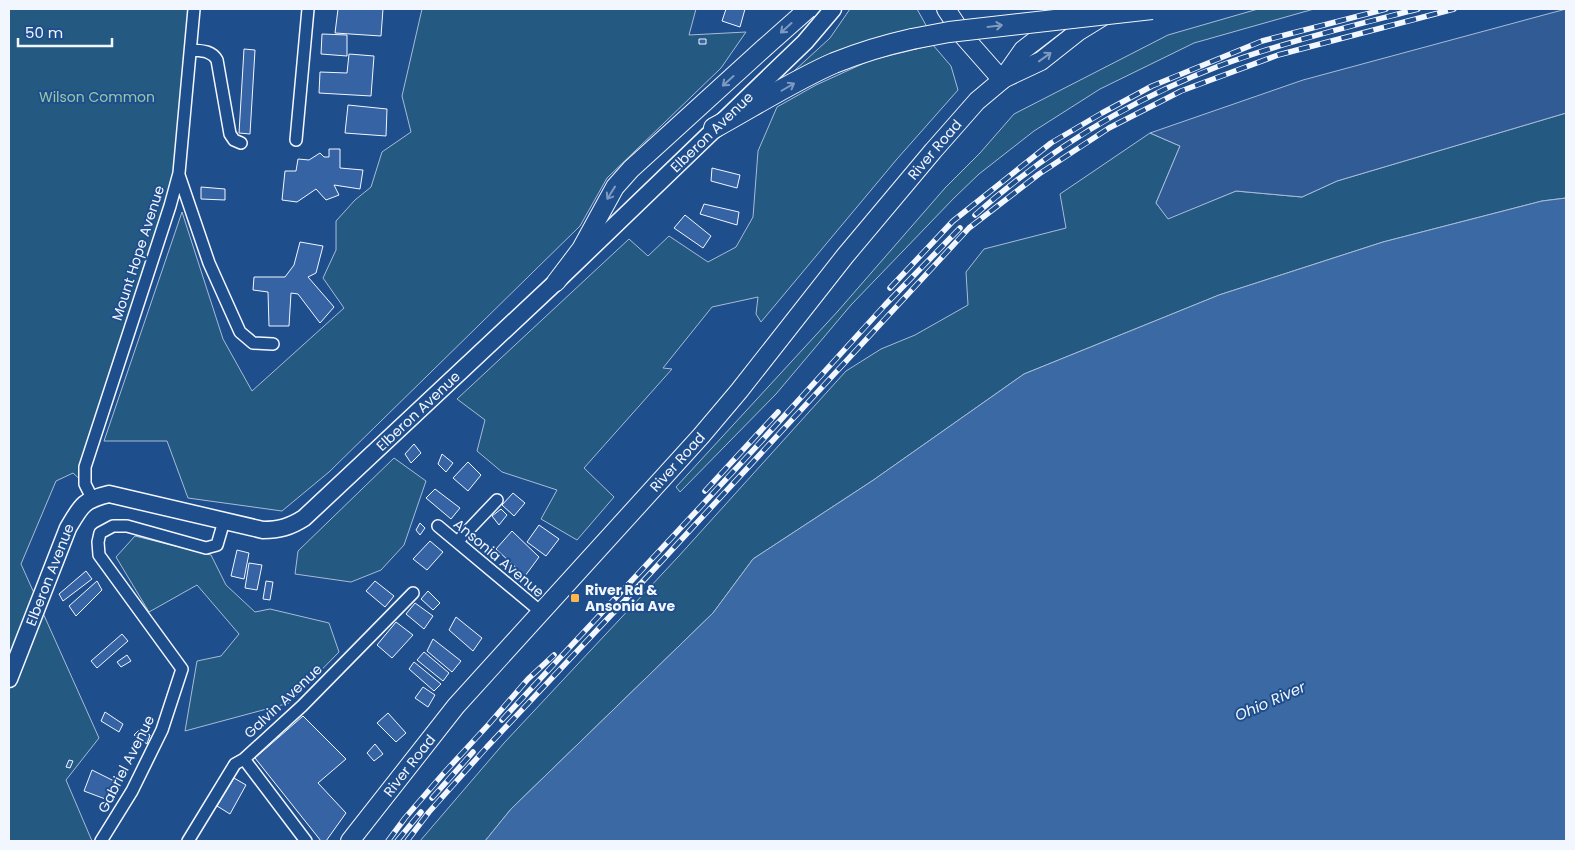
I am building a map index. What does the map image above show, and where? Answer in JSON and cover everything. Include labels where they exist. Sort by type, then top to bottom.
[{"type":"highway","points":[[714,128],[804,78],[834,64],[887,45],[949,32],[1152,9]]},
{"type":"main road","points":[[556,282],[581,249],[614,187],[631,169],[808,9]]},
{"type":"main road","points":[[946,9],[965,38],[1002,80]]},
{"type":"main road","name":"River Road","points":[[1002,80],[1023,50],[1078,9]]},
{"type":"main road","name":"River Road","points":[[350,841],[456,706],[707,429],[845,256],[977,101],[1002,80],[1041,61],[1079,31],[1114,9]]},
{"type":"street","name":"Mount Hope Avenue","points":[[92,498],[85,484],[85,467],[170,206],[178,173],[194,9]]},
{"type":"street","points":[[296,140],[308,9]]},
{"type":"street","points":[[800,9],[814,30]]},
{"type":"street","name":"Elberon Avenue","points":[[9,679],[68,528],[81,506],[92,498],[109,494],[263,530],[287,527],[304,518],[556,282],[805,42],[833,9]]},
{"type":"street","points":[[190,50],[210,52],[217,60],[230,134],[234,140],[241,143]]},
{"type":"street","points":[[178,173],[209,263],[240,332],[253,343],[273,344]]},
{"type":"street","points":[[458,541],[497,500]]},
{"type":"street","name":"Gabriel Avenue","points":[[102,841],[132,791],[162,730],[182,669],[99,555],[98,542],[100,533],[113,526],[127,526],[206,548],[217,545],[224,521]]},
{"type":"street","name":"Ansonia Avenue","points":[[438,526],[541,612]]},
{"type":"street","name":"Galvin Avenue","points":[[188,841],[235,764],[244,759],[302,706],[413,593]]},
{"type":"street","points":[[244,759],[306,841]]},
{"type":"green space","name":"Wilson Common","points":[[9,9],[194,9],[179,173],[85,484],[73,473],[56,481],[21,564],[99,738],[66,780],[92,841],[9,841]]},
{"type":"green space","points":[[422,9],[696,9],[689,35],[746,32],[721,68],[607,178],[580,226],[329,472],[282,511],[188,498],[167,441],[104,441],[182,212],[223,339],[252,391],[344,308],[323,278],[336,250],[336,221],[355,200],[371,187],[382,152],[411,132],[402,96]]},
{"type":"green space","points":[[850,9],[917,9],[927,27],[890,34],[796,76],[794,71],[830,38]]},
{"type":"green space","points":[[1258,9],[1314,9],[1194,43],[1100,89],[1034,131],[979,174],[954,198],[851,305],[776,394],[680,492],[676,487],[838,311],[945,188],[980,153],[1014,114],[1168,35]]},
{"type":"green space","points":[[933,45],[951,66],[958,90],[897,159],[761,322],[756,314],[758,297],[712,307],[663,368],[672,369],[584,468],[614,497],[577,540],[541,519],[557,490],[502,472],[477,451],[485,420],[457,399],[629,239],[648,256],[669,236],[708,262],[736,247],[753,217],[758,151],[777,107],[816,85],[871,60]]},
{"type":"green space","points":[[1566,113],[1566,198],[1542,201],[1383,242],[1219,295],[1024,374],[872,481],[753,559],[713,613],[511,809],[485,841],[420,841],[504,743],[678,557],[846,371],[881,349],[915,335],[968,305],[966,272],[984,249],[1066,228],[1060,194],[1150,133],[1180,146],[1156,203],[1168,218],[1236,191],[1302,197],[1337,181]]},
{"type":"green space","points":[[394,458],[426,481],[404,545],[381,570],[351,582],[295,574],[298,551]]},
{"type":"green space","points":[[135,536],[211,555],[226,585],[255,612],[270,609],[329,623],[339,652],[289,703],[185,731],[197,661],[221,656],[239,634],[197,585],[149,612],[116,557]]},
{"type":"shaded area","points":[[1566,9],[1566,113],[1337,181],[1302,197],[1236,191],[1168,219],[1156,203],[1180,146],[1150,133],[1303,80]]},
{"type":"water","name":"Ohio River","points":[[1566,198],[1566,841],[485,841],[511,809],[713,613],[753,559],[872,481],[1024,374],[1219,295],[1383,242],[1542,201]]},
{"type":"building","points":[[338,9],[383,9],[381,36],[335,33]]},
{"type":"building","points":[[726,9],[745,9],[740,27],[722,21]]},
{"type":"building","points":[[322,34],[347,35],[347,56],[321,54]]},
{"type":"building","points":[[699,39],[706,39],[706,44],[699,44]]},
{"type":"building","points":[[244,49],[255,50],[250,134],[239,133]]},
{"type":"building","points":[[349,54],[374,56],[371,96],[319,93],[320,72],[347,73]]},
{"type":"building","points":[[348,105],[387,109],[386,136],[345,133]]},
{"type":"building","points":[[329,149],[340,149],[340,168],[363,170],[360,189],[334,185],[339,195],[326,200],[316,189],[297,202],[282,200],[285,171],[296,171],[298,159],[309,160],[320,153],[324,157],[329,157]]},
{"type":"building","points":[[712,168],[740,175],[737,188],[711,181]]},
{"type":"building","points":[[201,187],[225,189],[225,200],[201,199]]},
{"type":"building","points":[[704,204],[739,212],[737,225],[700,214]]},
{"type":"building","points":[[685,215],[711,236],[703,248],[674,228]]},
{"type":"building","points":[[300,242],[323,246],[316,273],[308,277],[334,307],[320,323],[298,294],[291,293],[289,326],[269,326],[268,292],[253,290],[254,277],[285,277],[294,265]]},
{"type":"building","points":[[414,444],[421,453],[411,463],[405,454]]},
{"type":"building","points":[[442,454],[453,463],[446,472],[438,464]]},
{"type":"building","points":[[468,462],[481,475],[468,491],[453,478]]},
{"type":"building","points":[[435,489],[460,508],[451,519],[426,498]]},
{"type":"building","points":[[513,493],[525,503],[514,516],[502,505]]},
{"type":"building","points":[[501,509],[507,515],[499,525],[492,516]]},
{"type":"building","points":[[420,523],[425,528],[420,535],[416,530]]},
{"type":"building","points":[[539,525],[559,539],[546,556],[527,542]]},
{"type":"building","points":[[512,531],[539,557],[525,576],[496,549]]},
{"type":"building","points":[[430,541],[443,552],[427,570],[413,559]]},
{"type":"building","points":[[237,550],[249,553],[244,579],[231,576]]},
{"type":"building","points":[[249,563],[262,565],[257,590],[245,588]]},
{"type":"building","points":[[86,571],[92,579],[63,601],[59,594]]},
{"type":"building","points":[[97,581],[102,590],[76,616],[69,606]]},
{"type":"building","points":[[266,581],[273,582],[270,600],[263,599]]},
{"type":"building","points":[[375,581],[394,596],[385,607],[366,591]]},
{"type":"building","points":[[428,591],[440,603],[433,610],[421,599]]},
{"type":"building","points":[[415,603],[433,616],[424,629],[406,614]]},
{"type":"building","points":[[456,617],[482,638],[473,651],[449,630]]},
{"type":"building","points":[[396,622],[413,635],[392,658],[377,645]]},
{"type":"building","points":[[122,634],[128,641],[97,668],[91,661]]},
{"type":"building","points":[[433,639],[461,661],[452,672],[427,651]]},
{"type":"building","points":[[424,652],[449,673],[443,681],[417,660]]},
{"type":"building","points":[[127,655],[131,661],[121,667],[117,662]]},
{"type":"building","points":[[414,662],[441,684],[434,691],[409,669]]},
{"type":"building","points":[[423,687],[435,695],[428,707],[415,698]]},
{"type":"building","points":[[105,712],[123,724],[119,732],[101,721]]},
{"type":"building","points":[[388,713],[406,733],[396,742],[377,723]]},
{"type":"building","points":[[303,716],[346,759],[318,783],[346,813],[326,841],[321,841],[255,758]]},
{"type":"building","points":[[140,729],[150,735],[147,744],[134,735]]},
{"type":"building","points":[[375,744],[383,754],[374,761],[367,753]]},
{"type":"building","points":[[69,760],[73,761],[70,768],[66,767]]},
{"type":"building","points":[[92,770],[116,782],[108,800],[84,791]]},
{"type":"building","points":[[234,778],[246,785],[230,814],[217,806]]},
{"type":"railway","points":[[890,288],[953,221],[1051,143],[1102,113],[1152,86],[1262,41],[1386,9]]},
{"type":"railway","points":[[975,215],[1002,192],[1060,149],[1121,111],[1153,95],[1219,66],[1268,49],[1418,9]]},
{"type":"railway","points":[[407,841],[429,812],[487,747],[969,228],[1039,174],[1109,128],[1181,91],[1278,55],[1454,9]]},
{"type":"railway","points":[[502,720],[756,447],[885,305],[960,228]]},
{"type":"railway","points":[[705,491],[778,412]]},
{"type":"railway","points":[[388,841],[443,774],[528,679],[554,655]]},
{"type":"railway","points":[[432,798],[473,752]]},
{"type":"railway","points":[[397,841],[421,812]]},
{"type":"place","name":"River Rd & Ansonia Ave","points":[[575,598]]}]
